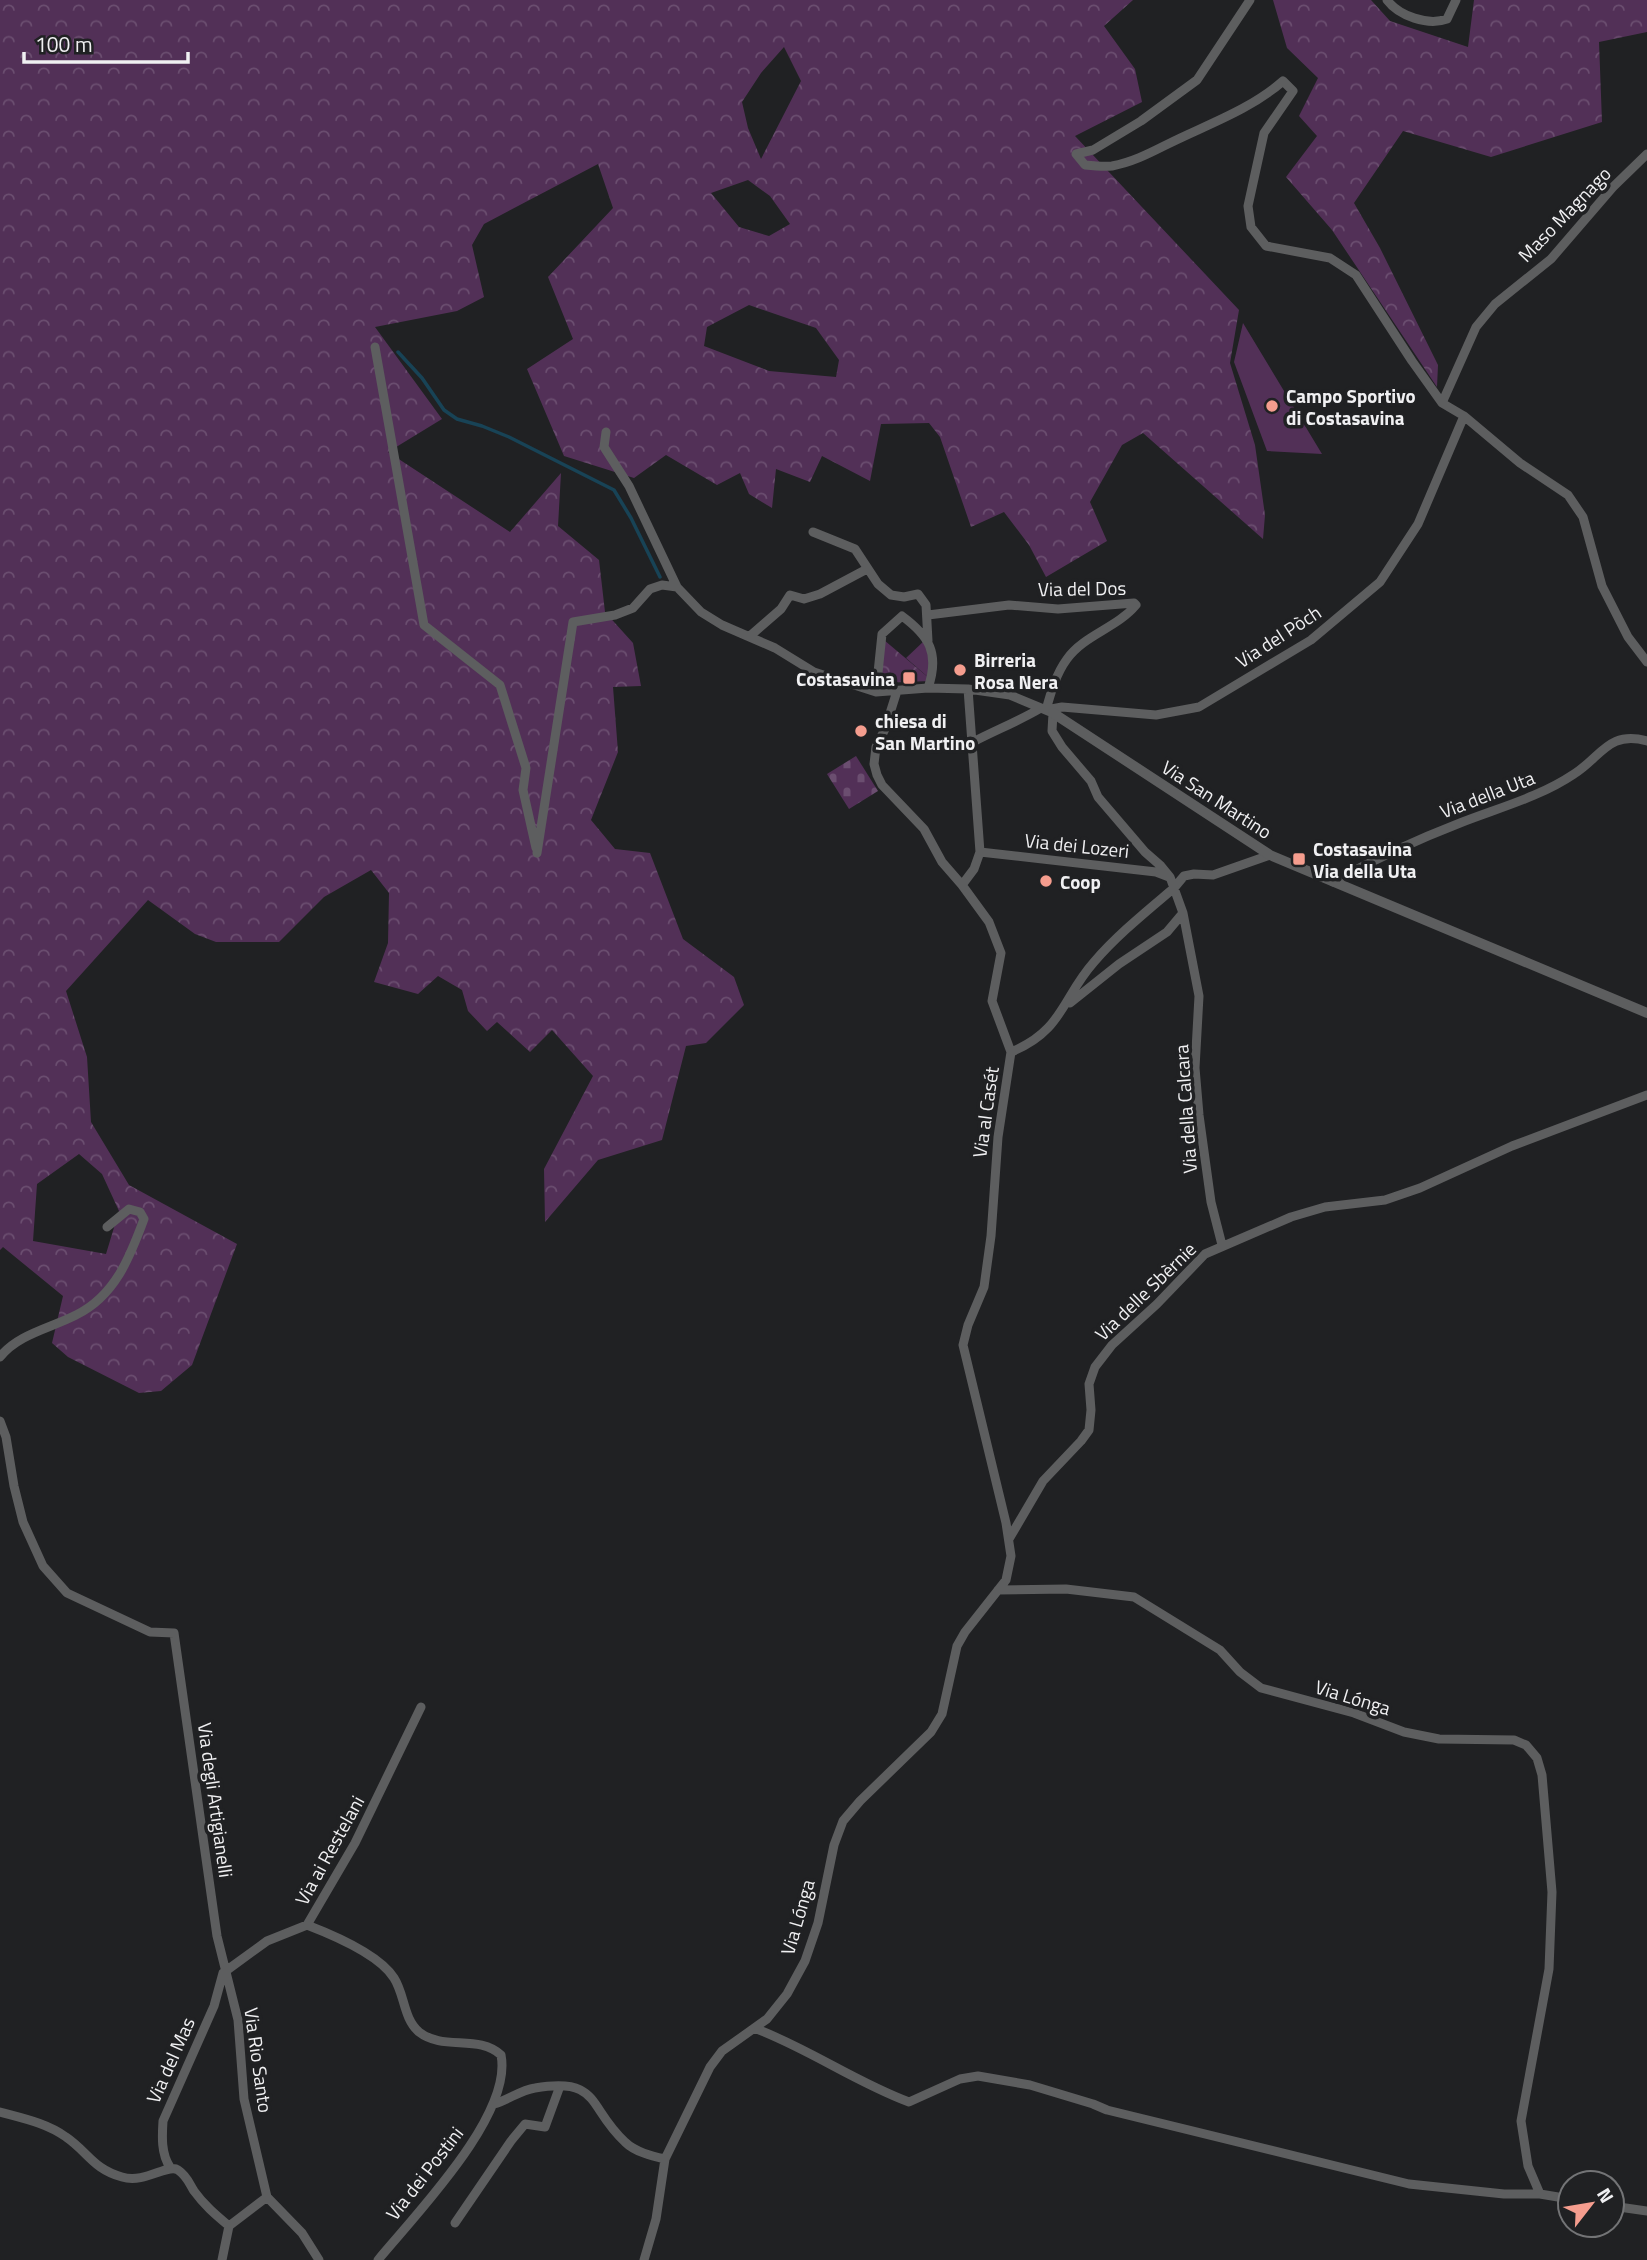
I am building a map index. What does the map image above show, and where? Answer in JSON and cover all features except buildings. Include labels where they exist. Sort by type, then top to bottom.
[{"type":"street","points":[[1250,0],[1197,80],[1141,121],[1093,150],[1076,153],[1085,165],[1110,167],[1145,157],[1202,130],[1271,91],[1283,81],[1293,91],[1264,133],[1248,206],[1251,227],[1265,247],[1331,258],[1356,275],[1443,402],[1520,463],[1568,495],[1583,517],[1602,586],[1629,637],[1647,662]]},
{"type":"street","points":[[1387,0],[1412,18],[1439,22],[1447,19],[1456,0]]},
{"type":"street","name":"Maso Magnago","points":[[1443,402],[1476,327],[1495,304],[1551,259],[1613,187],[1647,154]]},
{"type":"street","points":[[375,347],[424,625],[500,685],[526,768],[523,790],[537,853],[573,622],[615,615],[633,608],[650,589],[662,585],[677,587]]},
{"type":"street","name":"Via del Pòch","points":[[1047,710],[1062,707],[1156,715],[1199,707],[1311,640],[1380,582],[1418,524],[1464,416]]},
{"type":"street","points":[[606,432],[604,447],[629,486],[677,587],[701,612],[722,625],[775,648],[814,672],[876,692],[882,634],[902,615],[921,630],[928,641]]},
{"type":"street","points":[[813,532],[855,549],[878,584],[891,595],[904,597],[918,594],[926,605],[928,615],[928,641],[933,671],[928,688]]},
{"type":"street","points":[[750,636],[781,609],[790,595],[804,599],[820,594],[867,569]]},
{"type":"street","name":"Via del Dos","points":[[928,615],[1009,606],[1058,609],[1134,603],[1136,606],[1126,617],[1081,646],[1068,658],[1053,684],[1047,710]]},
{"type":"street","name":"Via San Martino","points":[[876,692],[928,688],[968,689],[1010,695],[1047,710],[1270,855],[1647,1013]]},
{"type":"street","points":[[962,885],[974,869],[980,852],[968,689]]},
{"type":"street","name":"Via al Casét","points":[[898,691],[876,747],[874,764],[877,775],[882,785],[924,829],[942,862],[989,922],[1000,953],[992,1000],[1011,1052],[998,1137],[991,1236],[984,1287],[968,1325],[964,1345],[1009,1539]]},
{"type":"street","points":[[973,742],[1047,710]]},
{"type":"street","name":"Via della Calcara","points":[[1047,710],[1052,731],[1062,747],[1091,780],[1098,797],[1170,877],[1183,913],[1199,996],[1195,1068],[1199,1115],[1211,1202],[1223,1245]]},
{"type":"street","name":"Via della Uta","points":[[1333,882],[1419,839],[1556,786],[1578,772],[1610,743],[1632,737],[1647,741]]},
{"type":"street","name":"Via dei Lozeri","points":[[980,852],[1156,872],[1170,877]]},
{"type":"street","points":[[1064,1009],[1093,963],[1184,876],[1213,875],[1270,855]]},
{"type":"street","points":[[1011,1052],[1040,1036],[1064,1009],[1119,964],[1167,932],[1183,913]]},
{"type":"street","name":"Via delle Sbèrnie","points":[[1009,1539],[1043,1481],[1082,1441],[1089,1430],[1089,1384],[1095,1367],[1112,1345],[1157,1304],[1205,1254],[1291,1217],[1325,1207],[1385,1200],[1420,1188],[1512,1146],[1647,1095]]},
{"type":"street","points":[[0,1357],[8,1347],[78,1314],[114,1286],[131,1255],[144,1219],[140,1212],[129,1209],[107,1227]]},
{"type":"street","name":"Via degli Artigianelli","points":[[0,1421],[6,1437],[23,1522],[43,1566],[67,1593],[150,1632],[174,1633],[217,1936],[227,1971]]},
{"type":"street","name":"Via Lónga","points":[[644,2260],[656,2219],[665,2159],[710,2067],[722,2051],[767,2019],[787,1994],[805,1961],[818,1923],[834,1845],[843,1821],[931,1732],[942,1714],[957,1646],[1006,1580],[1011,1556],[1009,1539]]},
{"type":"street","name":"Via Lónga","points":[[998,1590],[1066,1589],[1134,1597],[1220,1650],[1240,1672],[1261,1688],[1354,1713],[1405,1732],[1439,1739],[1514,1740],[1526,1745],[1536,1758],[1542,1775],[1552,1892],[1549,1969],[1521,2121],[1528,2166],[1540,2194]]},
{"type":"street","name":"Via ai Restelani","points":[[227,1971],[267,1941],[307,1925],[355,1843],[421,1707]]},
{"type":"street","name":"Via dei Postini","points":[[307,1925],[339,1937],[382,1965],[394,1978],[407,2014],[419,2031],[438,2040],[477,2043],[501,2055],[503,2066],[494,2104],[465,2154],[378,2260]]},
{"type":"street","name":"Via del Mas","points":[[170,2167],[166,2161],[162,2138],[163,2121],[214,2006],[220,1979],[227,1971]]},
{"type":"street","name":"Via Rio Santo","points":[[227,1971],[238,2020],[244,2099],[267,2197]]},
{"type":"street","points":[[754,2028],[785,2039],[889,2095],[909,2102],[960,2078],[978,2076],[1030,2085],[1107,2110],[1409,2184],[1556,2197]]},
{"type":"street","points":[[455,2223],[525,2124],[545,2127],[560,2086]]},
{"type":"street","points":[[494,2104],[532,2088],[576,2086],[592,2097],[626,2144],[645,2154],[665,2159]]},
{"type":"street","points":[[0,2112],[41,2124],[67,2137],[108,2173],[140,2179],[154,2176],[170,2167],[176,2168],[187,2176],[195,2192],[211,2212],[229,2226]]},
{"type":"street","points":[[222,2260],[229,2226],[267,2197],[302,2233],[319,2260]]},
{"type":"street","points":[[1626,2208],[1647,2211]]},
{"type":"green space","points":[[0,0],[1133,0],[1104,26],[1135,69],[1142,102],[1075,136],[1239,310],[1230,363],[1255,445],[1265,515],[1263,539],[1143,433],[1122,445],[1090,502],[1107,541],[1046,577],[1029,545],[1004,512],[971,527],[940,437],[929,423],[881,424],[870,481],[822,456],[810,482],[776,469],[772,508],[749,494],[740,473],[717,485],[666,455],[634,478],[564,456],[527,369],[573,339],[548,277],[613,208],[598,164],[484,224],[472,245],[484,297],[457,311],[375,327],[442,419],[388,452],[510,532],[561,473],[558,526],[599,560],[605,612],[633,643],[641,686],[613,687],[618,752],[591,820],[615,849],[650,853],[683,939],[734,977],[744,1005],[706,1043],[686,1046],[662,1140],[598,1160],[545,1222],[544,1169],[593,1076],[552,1030],[530,1052],[497,1022],[487,1031],[468,1011],[462,990],[438,976],[418,994],[374,982],[388,943],[389,893],[371,870],[324,897],[279,942],[216,942],[195,934],[148,900],[66,991],[87,1057],[91,1122],[129,1185],[237,1244],[192,1365],[161,1391],[139,1393],[68,1357],[52,1343],[63,1296],[3,1247],[0,1250]],"holes":[[[784,47],[801,81],[761,159],[748,128],[742,102],[761,73]],[[748,180],[770,196],[790,224],[769,236],[739,227],[711,193]],[[749,305],[816,328],[839,360],[836,377],[769,371],[704,346],[707,327]],[[79,1154],[102,1174],[119,1211],[106,1254],[33,1241],[37,1184]]]},
{"type":"green space","points":[[1273,0],[1371,0],[1390,21],[1468,47],[1474,0],[1647,0],[1647,32],[1599,42],[1602,122],[1491,157],[1403,131],[1354,203],[1380,248],[1438,365],[1437,387],[1332,230],[1286,177],[1317,136],[1299,116],[1318,78],[1287,48]]},
{"type":"green space","name":"Campo Sportivo di Costasavina","points":[[1243,323],[1322,454],[1267,451],[1234,362]]},
{"type":"green space","points":[[884,640],[929,678],[930,681],[878,683]]},
{"type":"green space","points":[[925,640],[932,655],[929,678],[906,658]]},
{"type":"green space","points":[[856,756],[878,791],[849,809],[827,774]]},
{"type":"waterway","points":[[398,352],[422,378],[444,410],[457,419],[509,437],[614,490],[660,577]]},
{"type":"place","name":"Campo Sportivo di Costasavina","points":[[1272,406]]},
{"type":"place","name":"Birreria Rosa Nera","points":[[960,670]]},
{"type":"place","name":"Costasavina","points":[[909,678]]},
{"type":"place","name":"chiesa di San Martino","points":[[861,731]]},
{"type":"place","name":"Costasavina Via della Uta","points":[[1299,859]]},
{"type":"place","name":"Coop","points":[[1046,881]]}]
